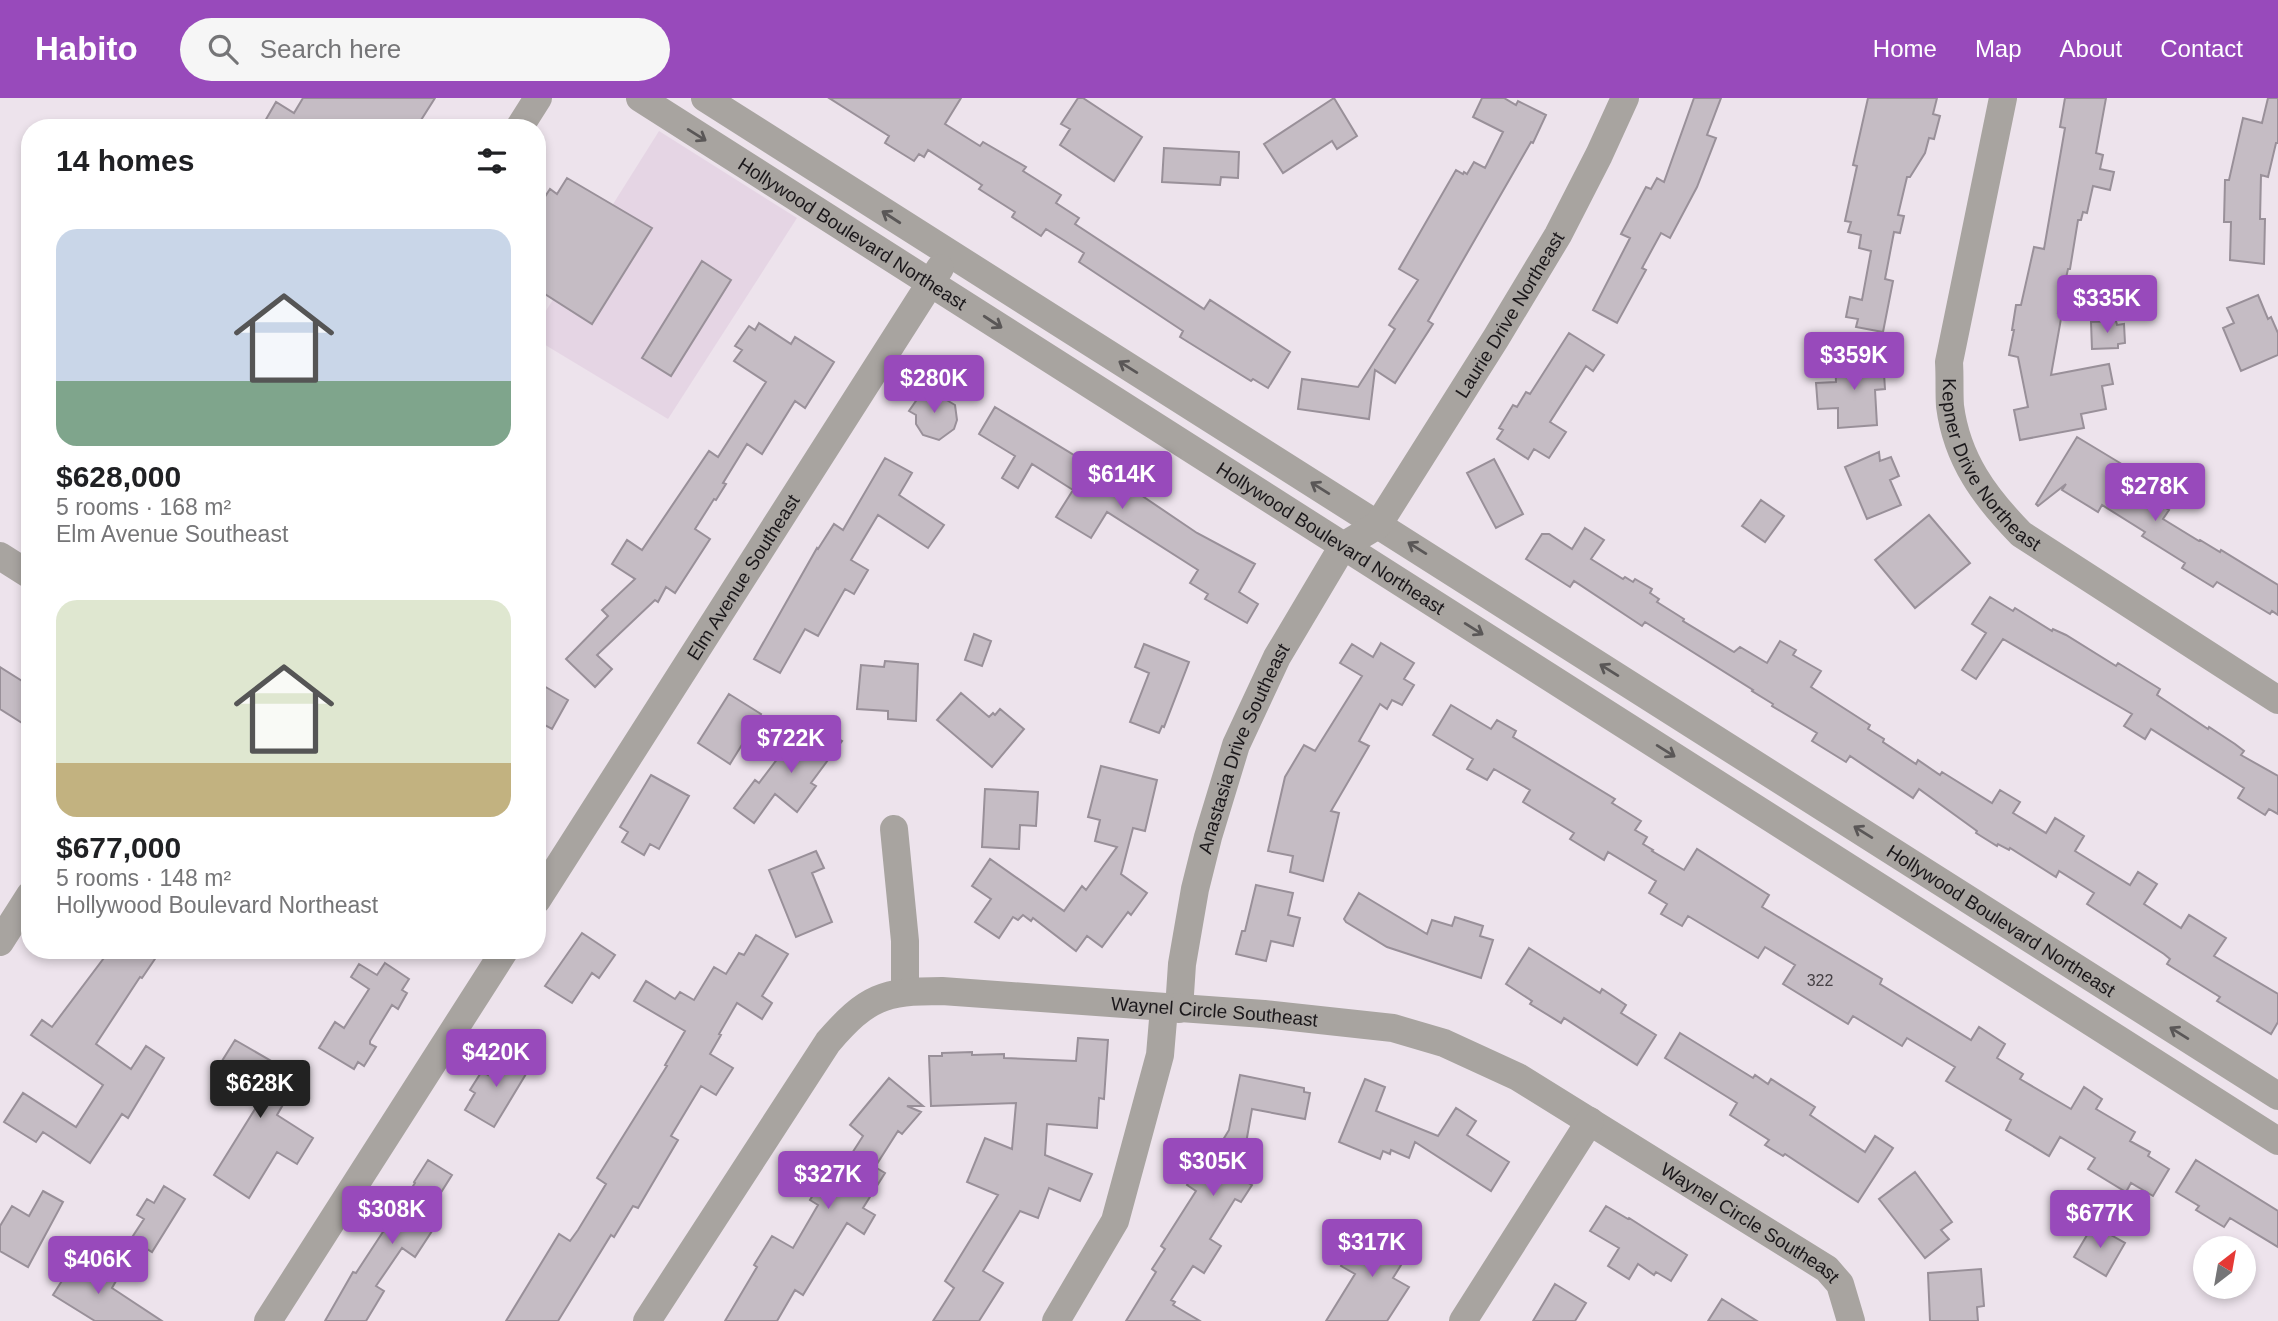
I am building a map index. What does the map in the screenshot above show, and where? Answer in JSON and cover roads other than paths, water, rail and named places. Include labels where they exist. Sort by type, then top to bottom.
[{"type":"street","points":[[525,119],[538,98]]},
{"type":"street","name":"Hollywood Boulevard Northeast","points":[[639,98],[2278,1141]]},
{"type":"street","name":"Hollywood Boulevard Northeast","points":[[705,98],[2278,1096]]},
{"type":"street","name":"Laurie Drive Northeast","points":[[1378,525],[1559,235],[1625,98]]},
{"type":"street","name":"Kepner Drive Northeast","points":[[2003,98],[1949,362],[1950,405],[1955,432],[1974,476],[1991,503],[2021,534],[2278,700]]},
{"type":"street","name":"Elm Avenue Southeast","points":[[546,885],[949,254]]},
{"type":"street","name":"Anastasia Drive Southeast","points":[[1056,1321],[1115,1221],[1160,1055],[1208,837],[1236,745],[1277,657],[1343,546],[1378,525]]},
{"type":"street","points":[[0,556],[21,569]]},
{"type":"street","points":[[1775,821],[1796,789]]},
{"type":"street","points":[[894,829],[905,941],[905,991]]},
{"type":"street","points":[[0,942],[21,909]]},
{"type":"street","points":[[268,1321],[499,959]]},
{"type":"street","name":"Waynel Circle Southeast","points":[[648,1321],[828,1042],[851,1015],[865,1005],[885,995],[905,991],[942,991],[1264,1014],[1392,1028],[1444,1043],[1484,1059],[1518,1077],[1827,1269],[1840,1284],[1851,1321]]},
{"type":"street","points":[[2185,1082],[2206,1050]]},
{"type":"street","points":[[1463,1321],[1590,1121]]}]
